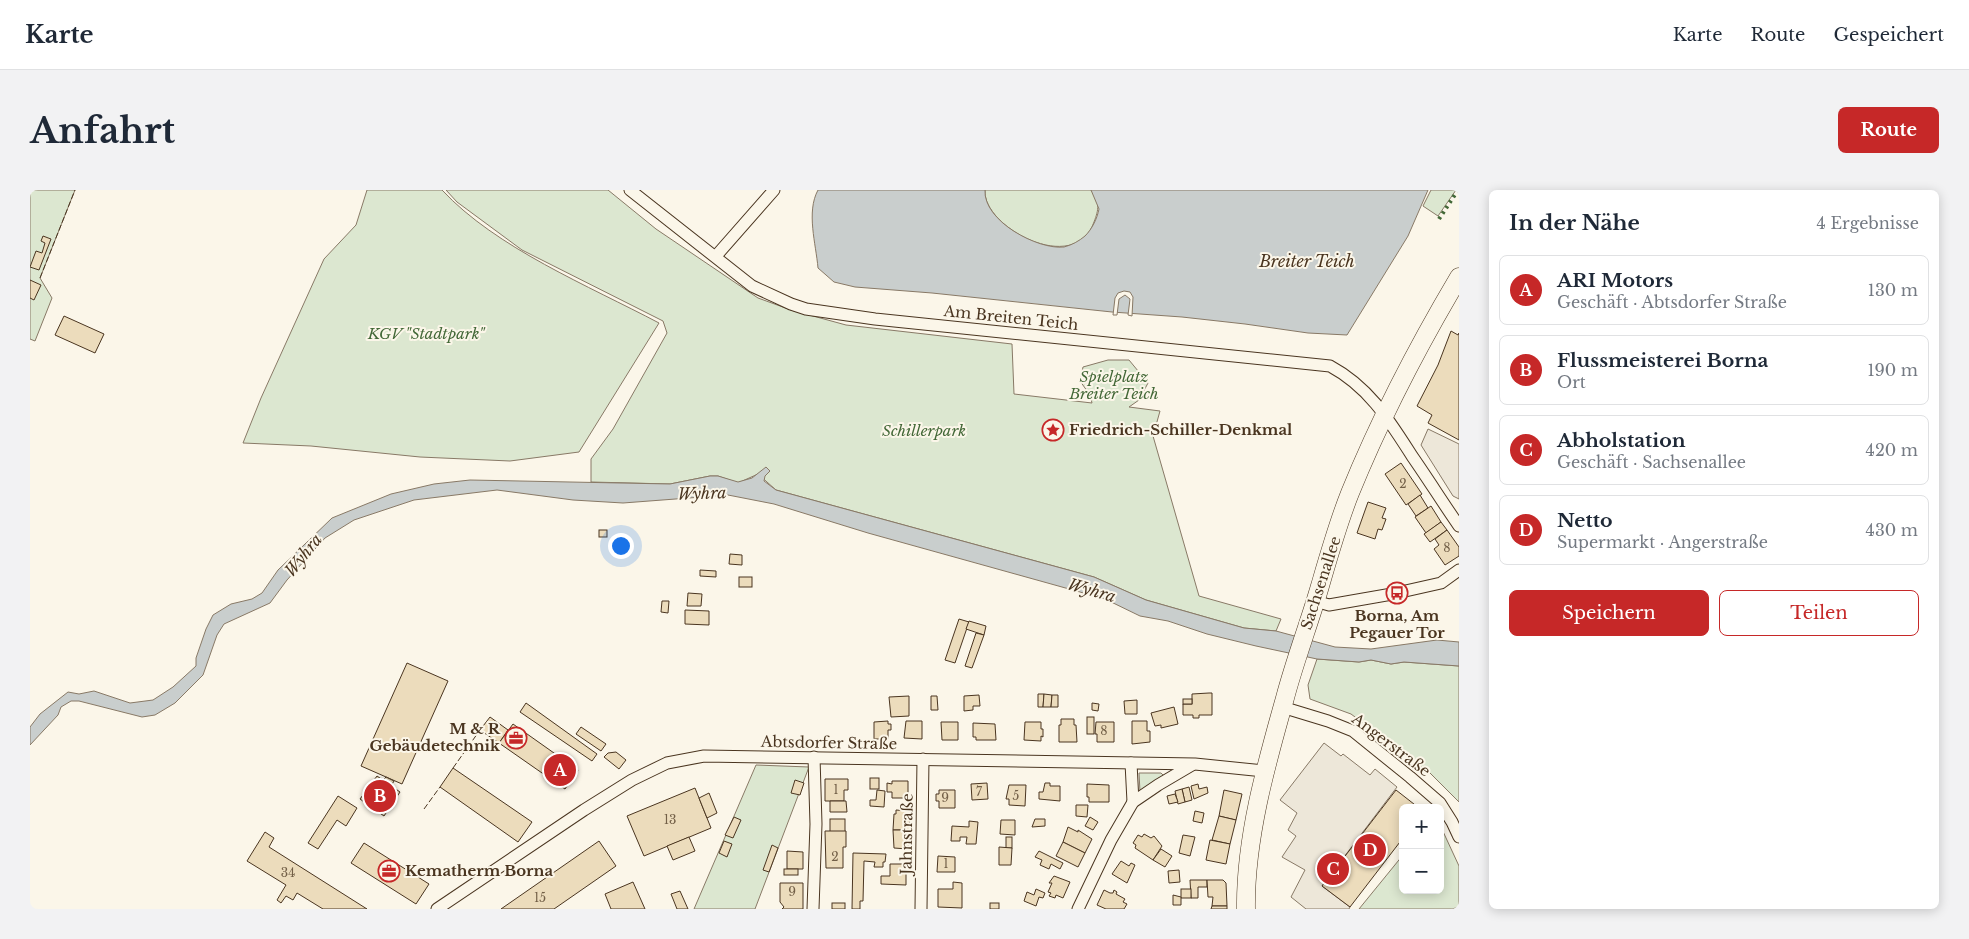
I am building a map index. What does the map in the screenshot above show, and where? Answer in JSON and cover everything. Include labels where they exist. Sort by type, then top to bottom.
[{"type":"main road","name":"Sachsenallee","points":[[1246,909],[1252,841],[1264,771],[1307,624],[1350,494],[1386,416],[1437,315],[1459,278]]},
{"type":"street","name":"Am Breiten Teich","points":[[630,190],[752,286],[806,309],[874,319],[1330,366],[1348,376],[1364,390],[1386,416],[1459,526]]},
{"type":"street","points":[[716,256],[774,190]]},
{"type":"street","points":[[1315,601],[1329,605],[1365,600],[1441,583],[1458,571]]},
{"type":"street","name":"Angerstraße","points":[[1282,707],[1328,721],[1353,732],[1440,803],[1459,837]]},
{"type":"street","name":"Abtsdorfer Straße","points":[[437,909],[584,810],[632,780],[667,762],[704,756],[814,757],[1194,764],[1264,771]]},
{"type":"street","points":[[813,909],[816,824],[814,757]]},
{"type":"street","name":"Jahnstraße","points":[[921,909],[923,759]]},
{"type":"street","points":[[1131,764],[1133,802]]},
{"type":"street","points":[[1078,909],[1111,840],[1133,802],[1194,764]]},
{"type":"green space","points":[[30,190],[75,190],[40,278],[52,298],[35,341],[30,339]]},
{"type":"green space","name":"KGV \"Stadtpark\"","points":[[367,190],[442,190],[464,211],[516,248],[659,323],[579,452],[510,461],[420,457],[311,446],[243,443],[261,398],[324,259],[356,225]]},
{"type":"green space","name":"Schillerpark","points":[[446,190],[608,190],[656,229],[758,298],[791,310],[846,325],[1012,344],[1014,394],[1092,403],[1090,395],[1080,381],[1083,367],[1108,360],[1129,360],[1148,383],[1139,400],[1129,407],[1160,411],[1153,436],[1199,596],[1281,619],[1276,631],[1244,628],[1146,600],[1094,577],[776,490],[758,474],[738,483],[718,476],[670,484],[591,482],[591,459],[613,429],[667,333],[663,321],[522,250],[457,202]]},
{"type":"green space","points":[[985,190],[1091,190],[1097,202],[1097,213],[1084,238],[1069,245],[1050,246],[1031,240],[1013,231],[998,218],[988,204]]},
{"type":"green space","points":[[1431,190],[1456,190],[1438,216],[1423,206]]},
{"type":"green space","points":[[1317,659],[1359,662],[1371,660],[1391,664],[1404,662],[1459,666],[1459,802],[1430,773],[1351,714],[1310,699],[1308,685]]},
{"type":"green space","points":[[756,765],[809,767],[755,909],[694,909]]},
{"type":"green space","points":[[1139,773],[1161,773],[1163,777],[1140,792]]},
{"type":"green space","points":[[1444,834],[1459,866],[1459,907],[1452,909],[1359,909],[1399,860],[1399,894],[1444,894]]},
{"type":"shaded area","points":[[1428,429],[1459,444],[1459,499],[1453,496],[1421,445]]},
{"type":"shaded area","points":[[1324,743],[1341,756],[1343,754],[1370,775],[1375,769],[1397,787],[1322,886],[1350,907],[1349,909],[1306,909],[1291,897],[1305,870],[1282,857],[1296,836],[1288,830],[1297,813],[1280,800]]},
{"type":"water","name":"Breiter Teich","points":[[818,190],[985,190],[987,201],[993,212],[1014,231],[1040,244],[1064,247],[1083,238],[1094,224],[1099,209],[1091,190],[1428,190],[1408,236],[1347,335],[1308,333],[1182,317],[855,287],[834,282],[818,268],[812,218],[814,199]]},
{"type":"water","name":"Wyhra","points":[[766,467],[770,471],[765,476],[764,481],[776,490],[1094,577],[1146,600],[1244,628],[1276,631],[1335,647],[1371,649],[1437,640],[1459,642],[1459,666],[1404,662],[1391,664],[1371,660],[1359,662],[1317,659],[1256,646],[1207,634],[1168,621],[1140,616],[1105,599],[868,533],[774,504],[728,495],[623,503],[573,500],[497,490],[414,500],[354,520],[325,538],[287,580],[270,603],[224,624],[217,635],[203,675],[175,703],[155,715],[142,717],[79,701],[71,701],[61,707],[58,715],[30,745],[30,727],[40,714],[68,692],[79,694],[94,691],[130,703],[153,700],[173,687],[196,666],[196,658],[213,615],[231,604],[252,599],[262,593],[278,570],[332,518],[391,494],[434,484],[470,480],[670,484],[718,476],[738,482],[752,478]]},
{"type":"pier","points":[[1130,292],[1133,297],[1132,316],[1128,315],[1130,299],[1125,295],[1119,299],[1117,315],[1113,315],[1115,298],[1118,293]]},
{"type":"building","points":[[43,236],[51,239],[39,270],[30,267],[36,251],[42,253],[45,243],[41,241]]},
{"type":"building","points":[[30,280],[41,285],[34,300],[30,298]]},
{"type":"building","points":[[64,316],[104,334],[95,353],[55,335]]},
{"type":"building","points":[[1451,331],[1458,335],[1459,333],[1459,440],[1428,423],[1432,415],[1417,406],[1438,365]]},
{"type":"building","points":[[1401,463],[1422,494],[1406,505],[1385,474]]},
{"type":"building","points":[[1420,495],[1428,508],[1416,516],[1408,504]]},
{"type":"building","points":[[1368,502],[1386,508],[1382,518],[1386,519],[1382,530],[1378,529],[1375,539],[1357,533]]},
{"type":"building","points":[[1431,506],[1441,522],[1426,533],[1415,517]]},
{"type":"building","points":[[1441,522],[1447,530],[1430,542],[1424,534]]},
{"type":"building","points":[[599,530],[607,530],[607,537],[599,537]]},
{"type":"building","points":[[1447,530],[1459,547],[1459,556],[1445,565],[1434,549],[1439,545],[1435,539]]},
{"type":"building","points":[[730,554],[742,555],[742,565],[729,564]]},
{"type":"building","points":[[700,570],[716,571],[716,577],[700,576]]},
{"type":"building","points":[[739,577],[752,577],[752,587],[739,587]]},
{"type":"building","points":[[688,593],[702,594],[701,606],[687,606]]},
{"type":"building","points":[[662,601],[669,601],[668,613],[661,612]]},
{"type":"building","points":[[685,610],[709,611],[709,625],[685,624]]},
{"type":"building","points":[[959,619],[969,622],[955,663],[945,660]]},
{"type":"building","points":[[969,621],[986,626],[984,635],[966,629]]},
{"type":"building","points":[[976,633],[984,635],[972,668],[965,666]]},
{"type":"building","points":[[407,663],[448,681],[402,784],[361,766]]},
{"type":"building","points":[[1212,693],[1212,715],[1199,715],[1199,718],[1193,718],[1193,715],[1183,715],[1183,704],[1192,704],[1192,694]]},
{"type":"building","points":[[1038,694],[1044,694],[1043,707],[1038,707]]},
{"type":"building","points":[[1044,694],[1052,695],[1051,707],[1043,707]]},
{"type":"building","points":[[979,695],[980,706],[973,706],[973,710],[964,711],[964,696]]},
{"type":"building","points":[[1052,695],[1058,695],[1058,707],[1051,707]]},
{"type":"building","points":[[909,696],[909,716],[891,717],[889,697]]},
{"type":"building","points":[[931,696],[937,696],[938,710],[931,710]]},
{"type":"building","points":[[1183,699],[1192,699],[1192,704],[1183,704]]},
{"type":"building","points":[[1137,700],[1137,714],[1125,714],[1124,701]]},
{"type":"building","points":[[526,703],[597,754],[592,761],[520,712]]},
{"type":"building","points":[[1092,703],[1099,704],[1098,711],[1092,710]]},
{"type":"building","points":[[1174,707],[1178,724],[1161,728],[1161,725],[1155,726],[1151,713]]},
{"type":"building","points":[[490,717],[508,730],[499,743],[480,730]]},
{"type":"building","points":[[1087,717],[1094,717],[1094,734],[1087,734]]},
{"type":"building","points":[[1061,719],[1074,719],[1077,742],[1059,742]]},
{"type":"building","points":[[888,721],[888,724],[891,724],[891,730],[888,730],[888,739],[874,739],[874,722]]},
{"type":"building","points":[[906,721],[922,721],[922,739],[904,738]]},
{"type":"building","points":[[1132,721],[1147,721],[1147,731],[1150,731],[1150,742],[1132,744]]},
{"type":"building","points":[[941,722],[958,722],[958,740],[942,740]]},
{"type":"building","points":[[1025,722],[1041,722],[1043,737],[1041,736],[1041,741],[1024,740]]},
{"type":"building","points":[[1096,722],[1114,722],[1114,742],[1097,742],[1097,734],[1095,734]]},
{"type":"building","points":[[973,723],[995,724],[996,740],[976,740],[976,737],[973,737]]},
{"type":"building","points":[[513,724],[578,770],[565,789],[499,743]]},
{"type":"building","points":[[581,727],[606,744],[601,751],[576,734]]},
{"type":"building","points":[[616,752],[626,760],[619,769],[604,757],[608,753]]},
{"type":"building","points":[[453,768],[532,822],[518,842],[440,787]]},
{"type":"building","points":[[377,776],[400,792],[384,816],[360,799]]},
{"type":"building","points":[[386,777],[394,781],[391,786],[383,780]]},
{"type":"building","points":[[870,778],[879,778],[879,789],[870,789]]},
{"type":"building","points":[[825,779],[848,779],[848,790],[844,790],[844,801],[825,801]]},
{"type":"building","points":[[795,780],[804,783],[800,795],[791,793]]},
{"type":"building","points":[[892,781],[908,781],[908,798],[892,798],[892,792],[887,792],[887,783],[892,784]]},
{"type":"building","points":[[987,783],[988,799],[972,800],[971,784]]},
{"type":"building","points":[[1045,783],[1050,783],[1050,786],[1060,786],[1060,801],[1039,799],[1039,792],[1043,792]]},
{"type":"building","points":[[1087,784],[1109,785],[1109,802],[1089,802]]},
{"type":"building","points":[[1198,784],[1199,789],[1207,787],[1208,793],[1194,799],[1191,786]]},
{"type":"building","points":[[1009,785],[1026,785],[1025,806],[1009,805],[1009,799],[1006,799]]},
{"type":"building","points":[[1189,787],[1192,800],[1185,802],[1182,789]]},
{"type":"building","points":[[695,788],[711,828],[644,856],[627,816]]},
{"type":"building","points":[[1182,789],[1185,802],[1178,804],[1175,791]]},
{"type":"building","points":[[877,790],[885,791],[884,807],[870,806],[870,800],[876,800]]},
{"type":"building","points":[[939,790],[955,790],[955,808],[939,808],[936,794],[939,794]]},
{"type":"building","points":[[1224,790],[1242,794],[1236,820],[1219,816]]},
{"type":"building","points":[[1396,790],[1414,804],[1399,804],[1399,843],[1350,907],[1322,886]]},
{"type":"building","points":[[709,793],[717,813],[707,818],[699,798]]},
{"type":"building","points":[[1175,794],[1178,802],[1169,804],[1167,796]]},
{"type":"building","points":[[338,796],[357,808],[346,826],[337,820],[318,849],[308,843]]},
{"type":"building","points":[[830,801],[846,801],[847,812],[830,812]]},
{"type":"building","points":[[1076,805],[1088,805],[1087,817],[1076,816]]},
{"type":"building","points":[[896,810],[909,811],[910,830],[893,830]]},
{"type":"building","points":[[1195,811],[1204,813],[1202,823],[1193,821]]},
{"type":"building","points":[[1219,816],[1236,820],[1230,844],[1212,840]]},
{"type":"building","points":[[734,817],[741,820],[733,838],[725,835]]},
{"type":"building","points":[[1090,817],[1098,822],[1093,830],[1085,826]]},
{"type":"building","points":[[830,819],[845,819],[845,832],[830,832]]},
{"type":"building","points":[[1035,819],[1045,819],[1045,826],[1032,827]]},
{"type":"building","points":[[1001,820],[1015,820],[1015,835],[1000,834]]},
{"type":"building","points":[[969,821],[978,822],[976,844],[966,844],[967,837],[960,837],[960,841],[951,841],[952,826],[969,827]]},
{"type":"building","points":[[1068,827],[1078,832],[1078,830],[1092,839],[1085,853],[1063,842]]},
{"type":"building","points":[[893,830],[910,830],[908,849],[894,848]]},
{"type":"building","points":[[825,831],[846,831],[846,847],[843,847],[843,868],[826,868]]},
{"type":"building","points":[[265,832],[274,838],[269,847],[367,909],[323,909],[297,893],[293,900],[286,896],[281,903],[277,900],[286,885],[247,861]]},
{"type":"building","points":[[1144,834],[1151,838],[1154,836],[1162,846],[1153,860],[1135,848],[1136,845],[1133,843],[1138,835],[1142,837]]},
{"type":"building","points":[[1183,835],[1195,837],[1190,856],[1179,853]]},
{"type":"building","points":[[689,837],[695,851],[673,860],[667,846]]},
{"type":"building","points":[[1006,837],[1012,837],[1012,848],[1006,848]]},
{"type":"building","points":[[1210,840],[1230,844],[1226,864],[1206,860]]},
{"type":"building","points":[[599,841],[616,866],[554,909],[501,909]]},
{"type":"building","points":[[724,841],[732,844],[727,857],[719,853]]},
{"type":"building","points":[[1063,842],[1085,853],[1078,867],[1056,856]]},
{"type":"building","points":[[364,843],[429,884],[416,904],[351,863]]},
{"type":"building","points":[[772,845],[778,848],[769,872],[763,870]]},
{"type":"building","points":[[999,847],[1012,848],[1011,865],[999,865]]},
{"type":"building","points":[[1161,849],[1172,856],[1165,867],[1153,860]]},
{"type":"building","points":[[787,851],[803,852],[803,869],[787,869]]},
{"type":"building","points":[[1039,851],[1063,863],[1060,869],[1051,864],[1049,869],[1040,865],[1042,860],[1035,857]]},
{"type":"building","points":[[853,853],[886,854],[883,867],[874,867],[875,862],[864,861],[863,901],[860,901],[860,909],[852,909]]},
{"type":"building","points":[[938,856],[955,857],[955,872],[937,872]]},
{"type":"building","points":[[1121,861],[1129,866],[1131,863],[1135,865],[1127,883],[1112,874]]},
{"type":"building","points":[[890,864],[903,864],[903,868],[906,868],[906,885],[881,884],[881,876],[890,876]]},
{"type":"building","points":[[784,869],[798,869],[798,875],[784,875]]},
{"type":"building","points":[[1179,870],[1180,882],[1169,883],[1168,871]]},
{"type":"building","points":[[1054,876],[1070,882],[1063,898],[1056,895],[1055,898],[1049,896],[1051,893],[1048,892],[1052,883],[1049,883]]},
{"type":"building","points":[[1190,880],[1207,880],[1207,887],[1198,887],[1198,898],[1191,898]]},
{"type":"building","points":[[1207,880],[1223,880],[1226,883],[1227,906],[1212,906],[1213,897],[1208,897]]},
{"type":"building","points":[[633,882],[645,909],[611,909],[605,894]]},
{"type":"building","points":[[953,882],[962,883],[962,908],[938,907],[938,889],[953,889]]},
{"type":"building","points":[[780,883],[803,883],[803,909],[782,909],[784,907],[780,902]]},
{"type":"building","points":[[1036,889],[1045,893],[1043,898],[1039,897],[1036,906],[1024,901],[1027,892],[1034,895]]},
{"type":"building","points":[[1181,889],[1191,889],[1191,898],[1181,898]]},
{"type":"building","points":[[1104,890],[1113,893],[1114,890],[1117,892],[1116,894],[1125,899],[1123,902],[1127,904],[1124,909],[1106,909],[1097,905]]},
{"type":"building","points":[[680,891],[688,909],[677,909],[671,894]]},
{"type":"building","points":[[1173,895],[1181,897],[1181,905],[1173,905]]},
{"type":"building","points":[[832,903],[845,903],[845,909],[832,909]]},
{"type":"building","points":[[990,903],[999,903],[999,909],[990,909]]},
{"type":"building","points":[[1212,906],[1227,906],[1227,909],[1211,909]]},
{"type":"hedge","points":[[1439,219],[1458,190]]},
{"type":"fence","points":[[40,278],[75,190]]},
{"type":"fence","points":[[453,768],[480,730]]},
{"type":"fence","points":[[424,809],[440,787]]},
{"type":"place","name":"Friedrich-Schiller-Denkmal","points":[[1053,430]]},
{"type":"place","name":"Borna, Am Pegauer Tor","points":[[1397,593]]},
{"type":"place","name":"M & R Gebäudetechnik","points":[[516,738]]},
{"type":"place","name":"ARI Motors","points":[[560,770]]},
{"type":"place","name":"Flussmeisterei Borna","points":[[380,796]]},
{"type":"place","name":"Netto","points":[[1370,850]]},
{"type":"place","name":"Abholstation","points":[[1333,869]]},
{"type":"place","name":"Kematherm Borna","points":[[389,871]]},
{"type":"park label","name":"Spielplatz Breiter Teich","points":[[1114,386]]}]
